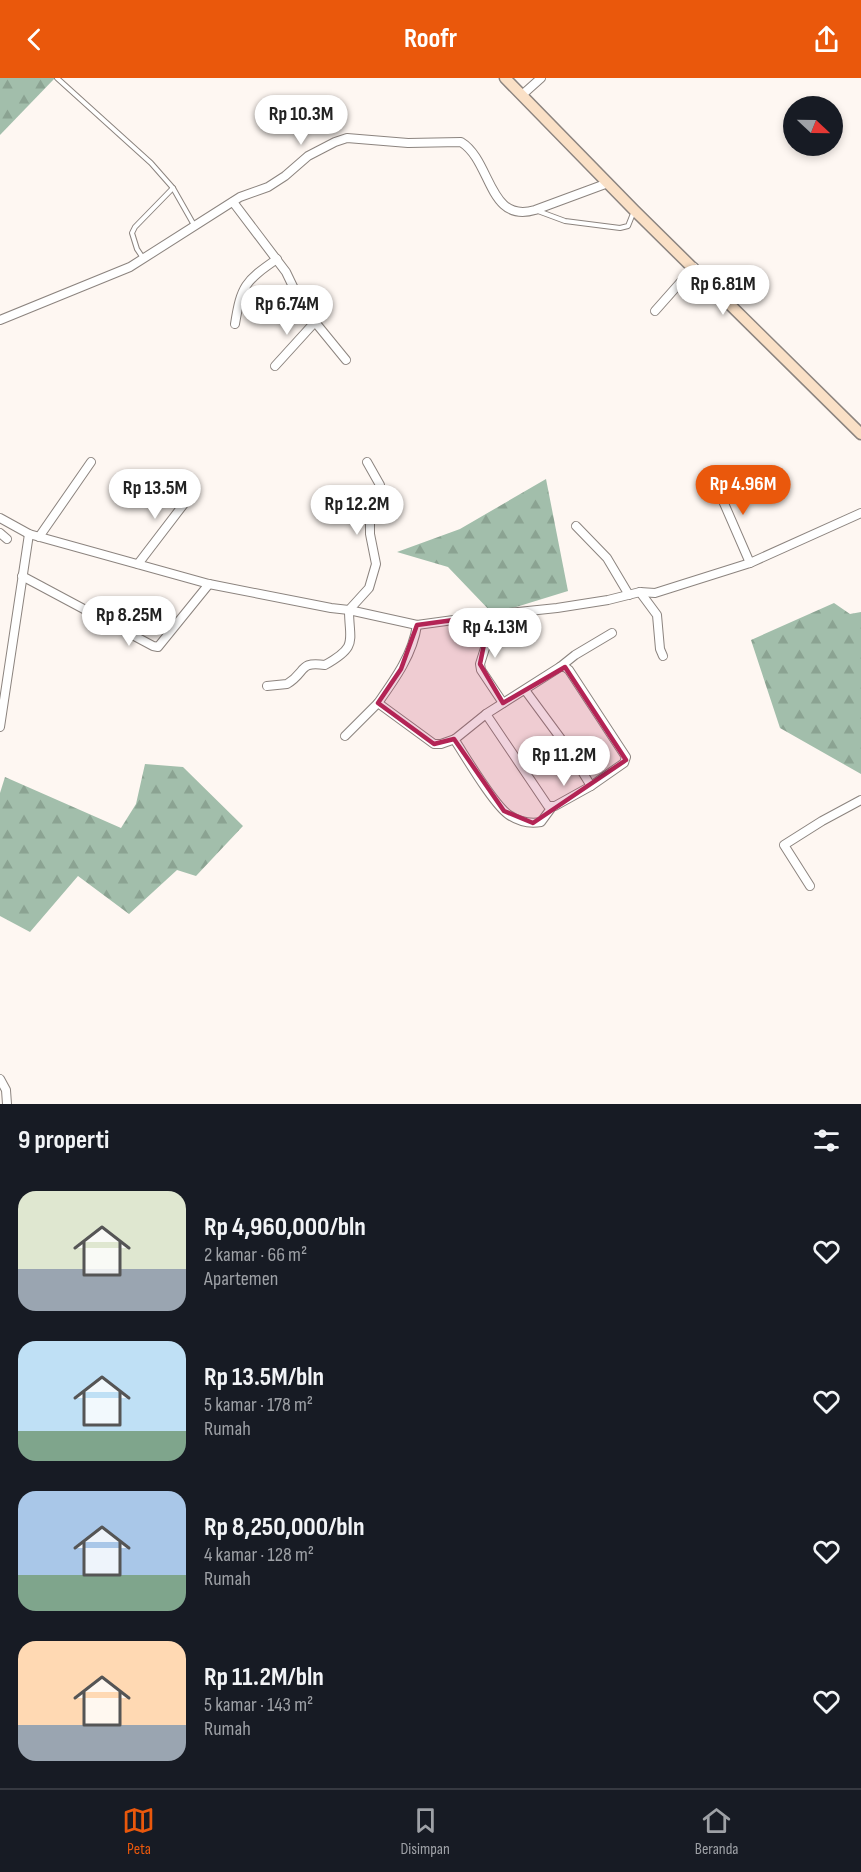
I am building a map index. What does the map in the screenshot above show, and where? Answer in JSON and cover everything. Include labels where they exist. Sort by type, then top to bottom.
[{"type":"main road","points":[[505,78],[634,210],[861,434]]},
{"type":"street","points":[[522,95],[541,78]]},
{"type":"street","points":[[0,320],[144,260],[233,201],[248,193],[268,187],[324,146],[347,138],[408,143],[461,142],[478,161],[495,194],[507,209],[526,213],[606,181]]},
{"type":"street","points":[[233,201],[292,281],[298,297],[315,322],[346,360]]},
{"type":"street","points":[[235,324],[245,284],[277,259]]},
{"type":"street","points":[[654,311],[694,267]]},
{"type":"street","points":[[275,366],[315,322]]},
{"type":"street","points":[[39,537],[90,462]]},
{"type":"street","points":[[267,686],[287,684],[310,663],[325,665],[344,651],[352,639],[350,610],[369,588],[376,564],[370,522],[378,504],[380,485],[367,462]]},
{"type":"street","points":[[713,478],[750,563]]},
{"type":"street","points":[[138,564],[192,492]]},
{"type":"street","points":[[0,518],[29,534],[209,584],[417,625],[557,609],[640,592],[655,593],[750,563],[861,513]]},
{"type":"street","points":[[576,526],[607,558],[629,595]]},
{"type":"street","points":[[0,727],[29,534]]},
{"type":"street","points":[[22,576],[158,647],[209,584]]},
{"type":"street","points":[[640,592],[657,615],[660,649],[663,656]]},
{"type":"street","points":[[490,615],[486,645],[480,664],[481,670],[503,703]]},
{"type":"street","points":[[345,736],[378,703],[401,669],[416,638],[417,625]]},
{"type":"street","points":[[378,703],[434,744],[441,744],[455,739],[486,714],[612,633]]},
{"type":"street","points":[[0,674],[10,664]]},
{"type":"street","points":[[455,739],[504,811],[511,817],[527,822],[541,822],[552,807],[591,786],[624,763],[626,757],[569,670],[560,667]]},
{"type":"street","points":[[525,690],[567,747],[591,786]]},
{"type":"street","points":[[486,714],[548,806],[552,807]]},
{"type":"street","points":[[810,886],[784,845],[861,800]]},
{"type":"street","points":[[0,1079],[6,1090],[7,1104]]},
{"type":"lane","points":[[57,78],[151,163],[173,188],[195,227]]},
{"type":"lane","points":[[144,260],[137,249],[132,233],[135,227],[173,188]]},
{"type":"lane","points":[[536,210],[565,221],[620,228],[628,226],[634,210]]},
{"type":"highlighted area","points":[[490,615],[480,664],[503,703],[565,667],[626,760],[533,823],[504,811],[454,739],[434,744],[378,703],[401,669],[417,625]]},
{"type":"green space","points":[[0,78],[55,78],[0,135]]},
{"type":"green space","points":[[546,479],[568,591],[493,614],[448,567],[397,552],[460,529]]},
{"type":"green space","points":[[834,603],[850,614],[861,612],[861,774],[780,728],[751,640]]},
{"type":"green space","points":[[145,764],[183,767],[243,826],[196,876],[177,870],[129,914],[78,876],[30,932],[0,916],[0,793],[5,777],[121,828],[136,804]]}]
